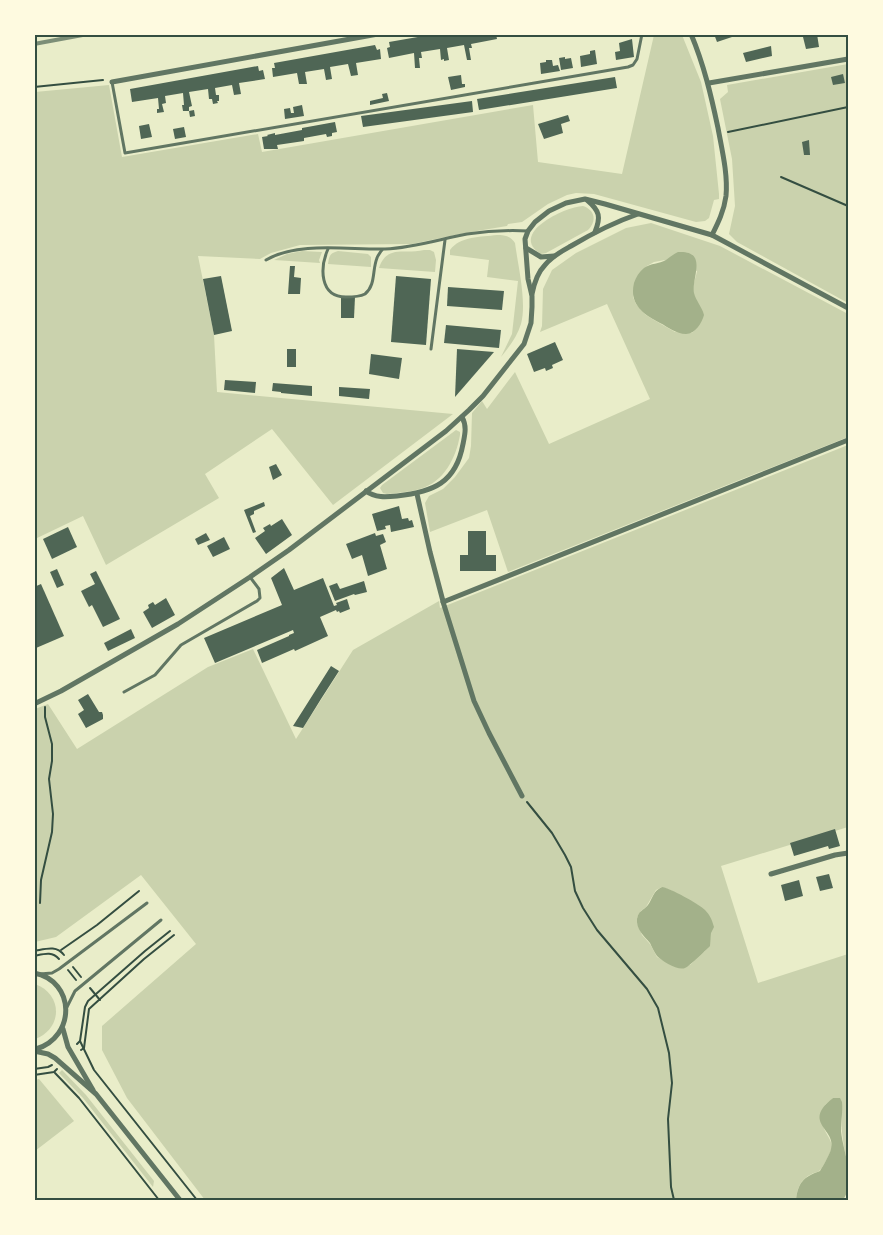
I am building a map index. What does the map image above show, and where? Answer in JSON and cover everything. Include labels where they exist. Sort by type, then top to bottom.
[{"type":"street","points":[[112,82],[378,34]]},
{"type":"street","points":[[691,34],[709,84],[725,171],[726,196],[712,236]]},
{"type":"street","points":[[709,84],[849,59]]},
{"type":"street","points":[[34,704],[45,700],[178,624],[250,577],[289,550],[462,417],[483,396],[524,344],[531,323],[532,307],[525,239],[535,222],[549,211],[566,203],[585,199],[712,236],[849,308]]},
{"type":"street","points":[[585,199],[595,207],[598,214],[595,232]]},
{"type":"street","points":[[532,296],[538,273],[555,256],[595,232],[638,214]]},
{"type":"street","points":[[526,248],[541,257],[555,256]]},
{"type":"street","points":[[366,491],[371,495],[387,497],[417,494],[428,491],[439,484],[458,464],[466,433],[462,417]]},
{"type":"street","points":[[443,603],[849,440]]},
{"type":"street","points":[[417,494],[443,603],[474,701],[522,796]]},
{"type":"street","points":[[771,874],[849,853]]},
{"type":"street","points":[[37,974],[52,981],[62,994],[66,1008],[63,1033],[68,1047],[96,1094]]},
{"type":"street","points":[[34,1050],[47,1045],[63,1027]]},
{"type":"street","points":[[34,1050],[55,1058],[96,1094],[180,1200]]},
{"type":"lane","points":[[112,82],[125,153],[628,67],[633,65],[637,59],[642,34]]},
{"type":"lane","points":[[266,260],[301,248],[413,247],[466,234],[489,231],[528,231]]},
{"type":"lane","points":[[431,349],[445,240]]},
{"type":"lane","points":[[328,249],[323,264],[326,286],[338,297],[358,297],[367,291],[372,282],[377,257],[382,249]]},
{"type":"lane","points":[[123,692],[155,675],[188,641],[257,602],[260,598],[259,589],[250,577]]},
{"type":"lane","points":[[37,974],[52,973],[59,969],[147,903]]},
{"type":"lane","points":[[66,1008],[75,992],[161,920]]},
{"type":"path","points":[[34,87],[106,80],[112,82]]},
{"type":"path","points":[[719,133],[849,107]]},
{"type":"path","points":[[781,177],[849,206]]},
{"type":"path","points":[[40,903],[41,880],[52,832],[53,814],[49,779],[52,744],[45,717],[45,700]]},
{"type":"path","points":[[522,796],[552,833],[565,855],[571,867],[575,891],[597,930],[647,989],[658,1008],[669,1053],[672,1083],[668,1119],[671,1187],[674,1200]]},
{"type":"path","points":[[60,950],[97,925],[139,891]]},
{"type":"path","points":[[91,998],[170,931]]},
{"type":"path","points":[[99,1000],[174,935]]},
{"type":"path","points":[[80,1041],[94,1070],[197,1200]]},
{"type":"path","points":[[54,1072],[79,1098],[159,1200]]},
{"type":"shaded area","points":[[654,35],[682,35],[701,82],[713,136],[719,194],[719,199],[714,200],[709,218],[696,222],[594,194],[576,193],[548,204],[522,222],[412,244],[300,245],[271,253],[260,259],[198,256],[214,335],[217,392],[453,414],[333,505],[272,429],[205,474],[219,498],[106,565],[83,516],[35,539],[35,92],[109,85],[122,157],[258,134],[262,152],[533,105],[538,162],[622,174]]},
{"type":"shaded area","points":[[848,64],[848,303],[737,242],[729,234],[735,206],[732,159],[720,99],[728,92],[727,85]]},
{"type":"shaded area","points":[[583,206],[590,210],[594,220],[588,230],[546,253],[541,254],[533,246],[531,238],[542,223],[564,211]]},
{"type":"shaded area","points":[[651,223],[720,246],[848,314],[848,437],[508,572],[487,510],[430,532],[425,503],[429,496],[443,489],[455,477],[469,458],[472,413],[482,401],[487,409],[515,372],[549,444],[650,399],[607,304],[540,332],[543,289],[552,270],[576,253],[626,228]],"holes":[[[665,260],[697,271],[693,290],[696,302],[703,314],[699,325],[692,333],[675,332],[646,315],[636,304],[633,297],[647,266],[654,262]]]},
{"type":"shaded area","points":[[497,235],[507,236],[515,243],[523,305],[519,329],[501,357],[512,334],[518,281],[487,277],[489,260],[450,255],[450,250],[459,242]]},
{"type":"shaded area","points":[[424,250],[434,252],[435,272],[379,268],[382,261],[392,253]]},
{"type":"shaded area","points":[[302,251],[322,252],[320,263],[274,260],[287,254]]},
{"type":"shaded area","points":[[338,251],[368,254],[371,257],[371,267],[328,264],[330,255]]},
{"type":"shaded area","points":[[678,252],[687,253],[696,260],[694,293],[704,315],[698,328],[686,334],[675,332],[648,316],[636,303],[633,290],[634,283],[642,270]]},
{"type":"shaded area","points":[[456,430],[460,432],[460,435],[452,460],[436,481],[416,490],[383,493],[380,488],[382,485]]},
{"type":"shaded area","points":[[848,445],[848,827],[721,866],[758,983],[848,954],[848,1165],[842,1136],[842,1106],[839,1098],[833,1098],[825,1105],[823,1120],[823,1126],[832,1147],[831,1151],[819,1171],[802,1182],[798,1188],[796,1200],[205,1200],[127,1098],[102,1050],[102,1026],[196,944],[141,875],[56,937],[35,942],[35,709],[48,704],[77,749],[208,667],[253,649],[296,739],[353,650],[439,601],[440,608]],"holes":[[[662,887],[698,905],[711,933],[705,951],[690,965],[665,961],[657,957],[642,935],[637,922],[637,917],[656,890]]]},
{"type":"shaded area","points":[[662,887],[702,907],[710,916],[714,927],[710,946],[682,969],[666,963],[657,956],[638,926],[639,914]]},
{"type":"shaded area","points":[[35,984],[51,995],[56,1012],[51,1028],[35,1039]]},
{"type":"shaded area","points":[[62,1070],[86,1095],[154,1181],[153,1187],[83,1098],[59,1073]]},
{"type":"shaded area","points":[[39,1079],[74,1121],[35,1151],[35,1080]]},
{"type":"shaded area","points":[[833,1098],[840,1098],[842,1102],[841,1131],[849,1175],[847,1192],[843,1200],[796,1200],[802,1181],[820,1171],[830,1151],[831,1142],[820,1120],[820,1114]]},
{"type":"building","points":[[435,34],[496,34],[497,39],[471,44],[472,48],[469,48],[471,60],[467,60],[464,45],[447,48],[449,60],[444,61],[444,59],[441,60],[440,49],[421,52],[420,68],[415,68],[414,53],[389,58],[387,48],[390,47],[389,42]]},
{"type":"building","points":[[714,34],[738,34],[738,35],[717,42]]},
{"type":"building","points":[[817,34],[819,47],[806,49],[803,37]]},
{"type":"building","points":[[632,39],[634,57],[616,60],[615,52],[620,51],[619,43]]},
{"type":"building","points":[[375,45],[377,50],[380,49],[381,59],[356,63],[358,75],[351,76],[348,64],[330,67],[332,79],[326,80],[324,69],[305,72],[307,84],[299,84],[297,73],[273,77],[274,63]]},
{"type":"building","points":[[771,46],[772,56],[746,62],[743,53]]},
{"type":"building","points":[[595,50],[597,64],[581,67],[580,56],[590,54],[590,51]]},
{"type":"building","points":[[565,57],[565,59],[571,58],[573,68],[561,70],[559,58]]},
{"type":"building","points":[[552,60],[553,66],[558,65],[560,71],[541,74],[540,63]]},
{"type":"building","points":[[258,66],[259,71],[263,70],[265,79],[239,83],[241,94],[234,95],[232,85],[215,88],[216,95],[219,95],[218,103],[213,104],[212,99],[209,99],[208,89],[189,92],[192,106],[189,107],[189,111],[183,111],[183,93],[165,96],[166,103],[162,104],[164,112],[157,113],[158,98],[132,102],[130,89]]},
{"type":"building","points":[[843,74],[845,83],[833,85],[831,77]]},
{"type":"building","points":[[461,75],[462,84],[465,84],[465,87],[451,90],[448,77]]},
{"type":"building","points":[[615,77],[617,88],[479,110],[477,99]]},
{"type":"building","points":[[387,93],[389,101],[370,105],[370,101],[383,98],[382,94]]},
{"type":"building","points":[[472,101],[473,112],[363,127],[361,116]]},
{"type":"building","points":[[302,105],[304,116],[285,119],[284,109],[290,108],[291,113],[294,113],[293,107]]},
{"type":"building","points":[[194,110],[195,116],[190,117],[189,111]]},
{"type":"building","points":[[568,115],[570,121],[561,124],[563,133],[544,139],[538,124]]},
{"type":"building","points":[[335,122],[337,132],[332,133],[332,136],[327,137],[326,134],[304,138],[304,141],[277,145],[278,149],[264,149],[262,137],[267,135]]},
{"type":"building","points":[[149,124],[152,137],[141,139],[139,126]]},
{"type":"building","points":[[184,127],[186,137],[175,139],[173,129]]},
{"type":"building","points":[[809,140],[810,155],[804,155],[802,142]]},
{"type":"building","points":[[290,266],[295,266],[294,277],[301,278],[300,294],[288,294]]},
{"type":"building","points":[[221,276],[232,331],[214,335],[203,279]]},
{"type":"building","points":[[396,276],[431,279],[426,345],[391,342]]},
{"type":"building","points":[[448,287],[504,291],[502,310],[447,306]]},
{"type":"building","points":[[355,297],[354,318],[341,318],[341,298]]},
{"type":"building","points":[[446,325],[501,330],[499,348],[444,343]]},
{"type":"building","points":[[555,342],[563,360],[546,371],[545,368],[534,372],[527,354]]},
{"type":"building","points":[[287,349],[296,349],[296,367],[287,367]]},
{"type":"building","points":[[457,349],[494,352],[455,397]]},
{"type":"building","points":[[371,354],[402,358],[399,379],[369,374]]},
{"type":"building","points":[[225,380],[256,382],[255,393],[224,390]]},
{"type":"building","points":[[273,383],[312,386],[312,396],[272,391]]},
{"type":"building","points":[[339,387],[370,389],[369,399],[339,396]]},
{"type":"building","points":[[276,464],[282,475],[273,480],[269,467]]},
{"type":"building","points":[[264,502],[265,506],[254,511],[254,514],[250,516],[256,532],[253,533],[244,510]]},
{"type":"building","points":[[399,506],[402,519],[412,520],[414,527],[391,532],[390,525],[385,526],[386,529],[377,531],[372,514]]},
{"type":"building","points":[[282,519],[292,535],[266,554],[255,538],[265,531],[263,528]]},
{"type":"building","points":[[68,527],[77,547],[52,559],[43,539]]},
{"type":"building","points":[[468,531],[486,531],[486,555],[496,555],[496,571],[460,571],[460,555],[468,555]]},
{"type":"building","points":[[206,533],[210,540],[198,545],[195,539]]},
{"type":"building","points":[[375,533],[376,536],[383,534],[386,542],[380,545],[387,569],[368,576],[362,555],[352,559],[346,544]]},
{"type":"building","points":[[224,537],[230,549],[213,557],[207,546]]},
{"type":"building","points":[[284,568],[294,590],[323,578],[334,606],[347,599],[350,609],[340,613],[336,610],[320,617],[328,636],[295,651],[294,649],[262,663],[257,650],[289,636],[294,633],[293,630],[215,663],[204,638],[282,605],[271,578]]},
{"type":"building","points":[[57,569],[64,585],[57,588],[50,572]]},
{"type":"building","points":[[96,571],[120,619],[103,627],[92,605],[89,607],[81,591],[95,584],[90,574]]},
{"type":"building","points":[[364,581],[367,592],[335,601],[329,586],[337,583],[340,589]]},
{"type":"building","points":[[41,584],[64,636],[36,648],[34,644],[34,587]]},
{"type":"building","points":[[166,598],[175,615],[152,628],[143,612],[149,608],[148,605],[153,602],[155,605]]},
{"type":"building","points":[[131,629],[135,638],[108,651],[104,643]]},
{"type":"building","points":[[331,666],[339,671],[303,728],[293,726]]},
{"type":"building","points":[[88,694],[99,712],[102,712],[103,719],[86,728],[78,714],[84,710],[78,700]]},
{"type":"building","points":[[835,829],[840,846],[829,849],[828,846],[794,856],[790,843]]},
{"type":"building","points":[[829,874],[833,888],[820,891],[816,877]]},
{"type":"building","points":[[799,880],[803,896],[785,901],[781,885]]},
{"type":"railway","points":[[34,44],[88,34]]}]
